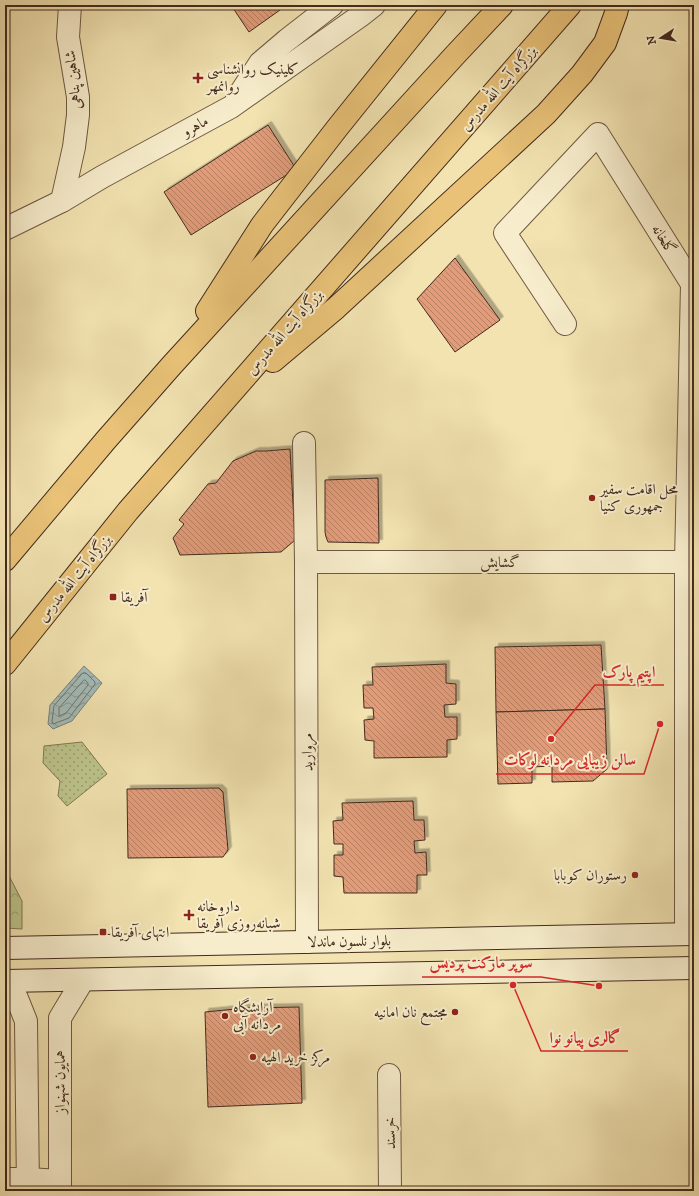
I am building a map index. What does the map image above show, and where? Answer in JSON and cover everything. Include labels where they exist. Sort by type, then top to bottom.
[{"type":"highway","points":[[172,365],[262,226],[338,127],[436,5]]},
{"type":"highway","points":[[5,560],[106,440],[172,365],[502,5]]},
{"type":"highway","name":"بزرگراه آیت الله مدرس","points":[[5,664],[128,511],[570,5]]},
{"type":"highway","points":[[219,405],[336,308],[546,114],[582,74],[604,43],[618,5]]},
{"type":"street","name":"شاهین پناهی","points":[[62,201],[74,147],[78,115],[78,98],[68,37],[70,5]]},
{"type":"street","points":[[231,107],[260,63],[332,5]]},
{"type":"street","name":"ماهرو","points":[[5,229],[62,201],[231,107],[374,5]]},
{"type":"street","name":"گلخانه","points":[[565,324],[505,233],[598,134],[692,284],[690,934]]},
{"type":"street","name":"مروارید","points":[[304,443],[306,562],[307,942]]},
{"type":"street","name":"گشایش","points":[[306,562],[690,562]]},
{"type":"street","name":"بلوار نلسون ماندلا","points":[[5,948],[690,934]]},
{"type":"street","points":[[28,1185],[26,1021],[8,981],[694,968]]},
{"type":"street","name":"همایون شهنواز","points":[[60,1186],[60,1018],[83,980]]},
{"type":"street","name":"خرسند","points":[[390,1075],[390,1191]]},
{"type":"street","points":[[5,1179],[28,1185],[60,1186]]},
{"type":"green space","points":[[82,742],[107,774],[67,806],[58,796],[60,781],[43,763],[44,746]]},
{"type":"green space","points":[[5,868],[22,901],[22,929],[5,928]]},
{"type":"water","points":[[84,666],[102,683],[72,721],[53,729],[48,724],[50,705]]},
{"type":"building","points":[[231,5],[287,5],[249,32]]},
{"type":"building","points":[[268,125],[296,169],[191,235],[164,192]]},
{"type":"building","points":[[455,258],[500,320],[455,352],[417,299]]},
{"type":"building","points":[[290,449],[295,540],[281,552],[180,555],[173,538],[184,524],[179,520],[208,484],[216,483],[233,461],[256,451]]},
{"type":"building","points":[[378,478],[379,543],[328,542],[325,532],[325,480]]},
{"type":"building","points":[[601,645],[605,709],[496,712],[495,647]]},
{"type":"building","points":[[446,664],[446,683],[456,684],[456,704],[444,705],[445,717],[457,717],[457,739],[447,740],[447,757],[374,758],[374,741],[365,740],[364,720],[374,719],[373,708],[364,708],[363,685],[373,685],[372,667]]},
{"type":"building","points":[[605,709],[607,769],[593,781],[552,782],[552,766],[532,767],[532,783],[498,784],[496,712]]},
{"type":"building","points":[[219,788],[223,792],[228,850],[223,857],[128,858],[127,789]]},
{"type":"building","points":[[413,801],[414,820],[424,820],[425,840],[414,841],[415,853],[426,852],[427,875],[417,875],[417,893],[344,893],[343,877],[334,876],[334,855],[343,855],[343,844],[334,844],[333,821],[343,820],[342,803]]},
{"type":"building","name":"مرکز خرید الهیه","points":[[299,1007],[302,1103],[208,1107],[205,1012],[245,1008]]},
{"type":"place","name":"کلینیک روانشناسی روانمهر","points":[[198,78]]},
{"type":"place","name":"محل اقامت سفیر جمهوری کنیا","points":[[592,498]]},
{"type":"place","name":"آفریقا","points":[[113,597]]},
{"type":"place","name":"سالن زیبایی مردانه لوکات","points":[[660,724]]},
{"type":"place","name":"اپتیم پارک","points":[[551,739]]},
{"type":"place","name":"رستوران کوبابا","points":[[635,875]]},
{"type":"place","name":"داروخانه شبانه‌روزی آفریقا","points":[[189,915]]},
{"type":"place","name":"انتهای آفریقا","points":[[103,932]]},
{"type":"place","name":"گالری پیانو نوا","points":[[513,985]]},
{"type":"place","name":"سوپر مارکت پردیس","points":[[599,986]]},
{"type":"place","name":"مجتمع نان امانیه","points":[[455,1012]]},
{"type":"place","name":"آرایشگاه مردانه آبی","points":[[225,1016]]},
{"type":"place","name":"مرکز خرید الهیه","points":[[253,1057]]}]
